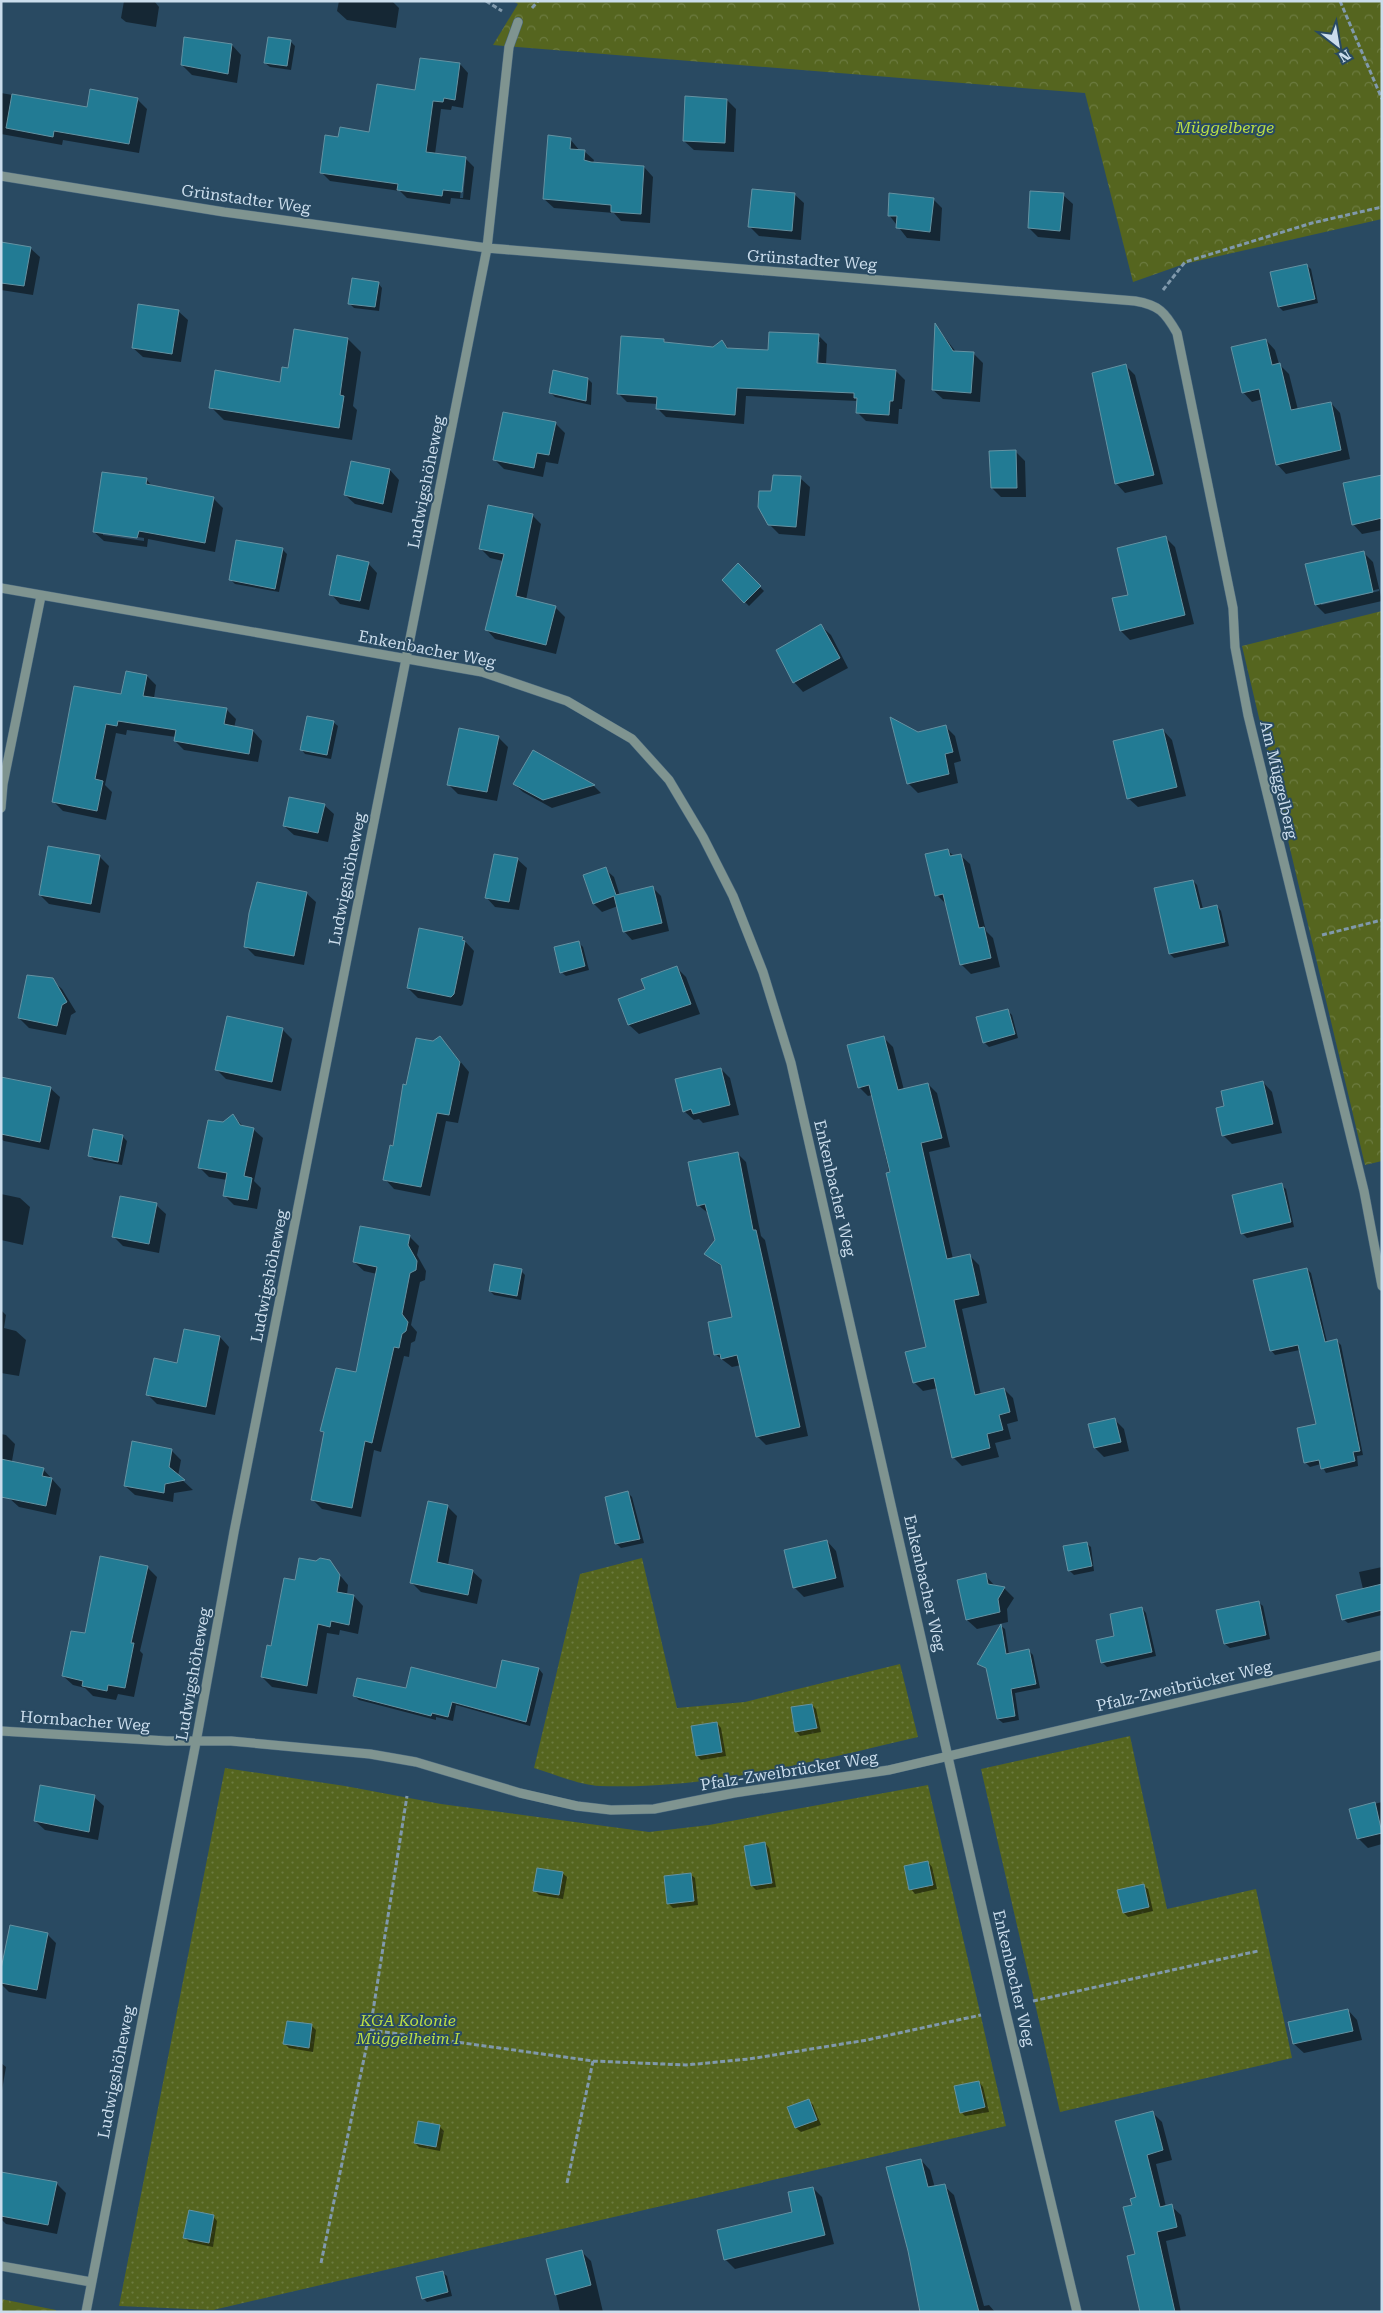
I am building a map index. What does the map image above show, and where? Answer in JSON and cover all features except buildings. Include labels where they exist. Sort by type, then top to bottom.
[{"type":"street","points":[[488,248],[509,47],[518,22]]},
{"type":"street","name":"Grünstadter Weg","points":[[1,176],[233,213],[488,248],[1135,301],[1152,304]]},
{"type":"street","name":"Ludwigshöheweg","points":[[86,2312],[196,1742],[236,1522],[488,248]]},
{"type":"street","name":"Am Müggelberg","points":[[1152,304],[1164,313],[1177,333],[1233,608],[1235,647],[1248,715],[1301,940],[1364,1191],[1382,1286]]},
{"type":"street","name":"Enkenbacher Weg","points":[[1,588],[482,672],[567,701],[632,739],[669,780],[703,837],[733,896],[763,972],[791,1063],[949,1755],[1006,2016],[1077,2312]]},
{"type":"street","points":[[1,808],[3,784],[41,596]]},
{"type":"street","name":"Pfalz-Zweibrücker Weg","points":[[196,1742],[231,1741],[370,1754],[416,1762],[520,1793],[567,1804],[612,1810],[654,1809],[734,1793],[889,1770],[1382,1655]]},
{"type":"street","name":"Hornbacher Weg","points":[[1,1731],[196,1742]]},
{"type":"street","points":[[1,2266],[91,2282]]},
{"type":"path","points":[[1340,1],[1382,99]]},
{"type":"path","points":[[1152,304],[1185,262],[1312,223],[1382,207]]},
{"type":"path","points":[[1301,940],[1382,920]]},
{"type":"path","points":[[321,2263],[370,2030],[407,1796]]},
{"type":"path","points":[[1033,2002],[1258,1951]]},
{"type":"path","points":[[370,2030],[593,2061],[686,2065],[749,2059],[867,2040],[981,2015]]},
{"type":"path","points":[[567,2183],[593,2061]]},
{"type":"green space","name":"Müggelberge","points":[[513,1],[1382,1],[1382,219],[1184,264],[1133,282],[1085,93],[493,45],[518,4]]},
{"type":"green space","points":[[1382,611],[1382,1161],[1365,1165],[1242,646]]},
{"type":"green space","points":[[642,1558],[677,1708],[745,1702],[900,1664],[918,1737],[761,1772],[680,1783],[600,1786],[575,1781],[534,1768],[580,1574]]},
{"type":"green space","points":[[1130,1736],[1167,1909],[1256,1889],[1292,2058],[1060,2112],[981,1769]]},
{"type":"green space","name":"KGA Kolonie Müggelheim I","points":[[225,1768],[345,1786],[441,1804],[649,1832],[709,1825],[928,1785],[1006,2126],[213,2310],[119,2306]]},
{"type":"green space","points":[[1,2299],[56,2310],[56,2312],[1,2312]]}]
